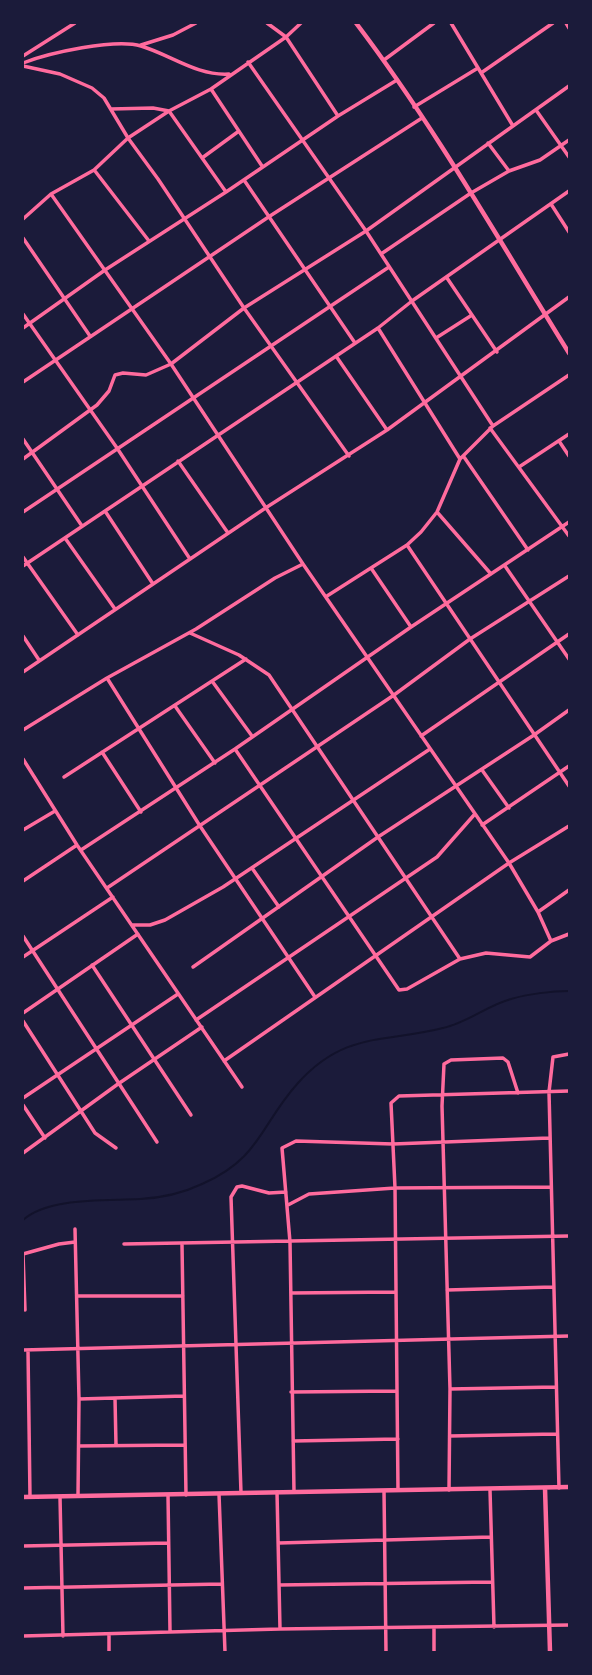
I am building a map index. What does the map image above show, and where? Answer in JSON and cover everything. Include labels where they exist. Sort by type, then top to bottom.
[{"type":"street","points":[[23,56],[75,23]]},
{"type":"street","points":[[139,45],[173,35],[196,23]]},
{"type":"street","points":[[267,23],[286,37],[338,116]]},
{"type":"street","points":[[23,219],[51,194],[94,170],[128,138],[169,111],[211,89],[286,37],[301,23]]},
{"type":"street","points":[[356,23],[384,60],[502,241],[569,353]]},
{"type":"street","points":[[384,60],[435,23]]},
{"type":"street","points":[[452,23],[513,126]]},
{"type":"street","points":[[481,73],[553,23]]},
{"type":"street","points":[[566,23],[569,28]]},
{"type":"street","points":[[23,64],[36,58],[93,46],[128,43],[139,45],[197,70],[217,75],[232,74]]},
{"type":"street","points":[[248,62],[331,179],[492,427],[569,536]]},
{"type":"street","points":[[23,64],[60,74],[92,88],[111,109],[244,308],[349,456]]},
{"type":"street","points":[[415,107],[478,68]]},
{"type":"street","points":[[23,328],[302,139],[397,80]]},
{"type":"street","points":[[23,459],[104,398],[115,375],[146,375],[171,364],[244,308],[366,231],[569,86]]},
{"type":"street","points":[[211,89],[262,167]]},
{"type":"street","points":[[111,109],[153,108],[169,111],[226,192]]},
{"type":"street","points":[[536,110],[569,157]]},
{"type":"street","points":[[23,382],[270,216],[422,118]]},
{"type":"street","points":[[202,158],[239,131]]},
{"type":"street","points":[[381,254],[471,193],[509,171],[540,160],[569,140]]},
{"type":"street","points":[[488,143],[509,171]]},
{"type":"street","points":[[94,170],[149,241]]},
{"type":"street","points":[[244,180],[355,343]]},
{"type":"street","points":[[25,565],[377,328],[569,191]]},
{"type":"street","points":[[51,194],[171,364],[303,564],[509,863],[538,912],[551,942]]},
{"type":"street","points":[[551,204],[569,232]]},
{"type":"street","points":[[23,238],[90,336]]},
{"type":"street","points":[[23,512],[389,267]]},
{"type":"street","points":[[447,277],[497,352]]},
{"type":"street","points":[[23,672],[267,507],[387,430],[569,297]]},
{"type":"street","points":[[23,314],[91,409],[190,559]]},
{"type":"street","points":[[436,338],[472,315]]},
{"type":"street","points":[[377,328],[462,458],[527,550]]},
{"type":"street","points":[[336,356],[387,430]]},
{"type":"street","points":[[327,596],[407,545],[437,512],[462,458],[492,427],[569,374]]},
{"type":"street","points":[[519,467],[569,434]]},
{"type":"street","points":[[23,439],[82,526]]},
{"type":"street","points":[[559,441],[569,456]]},
{"type":"street","points":[[178,461],[228,533]]},
{"type":"street","points":[[104,511],[153,584]]},
{"type":"street","points":[[437,512],[491,574]]},
{"type":"street","points":[[81,850],[215,763],[411,627],[569,522]]},
{"type":"street","points":[[65,538],[115,609]]},
{"type":"street","points":[[407,545],[569,786]]},
{"type":"street","points":[[23,557],[25,565],[78,635]]},
{"type":"street","points":[[23,730],[107,678],[190,633],[275,578],[303,564]]},
{"type":"street","points":[[505,566],[569,659]]},
{"type":"street","points":[[371,567],[411,627]]},
{"type":"street","points":[[107,888],[394,695],[470,639],[569,576]]},
{"type":"street","points":[[190,633],[246,659],[269,675],[460,959]]},
{"type":"street","points":[[421,736],[569,634]]},
{"type":"street","points":[[23,636],[39,660]]},
{"type":"street","points":[[64,777],[246,659]]},
{"type":"street","points":[[107,678],[200,826],[315,997]]},
{"type":"street","points":[[212,681],[252,736]]},
{"type":"street","points":[[175,706],[215,763]]},
{"type":"street","points":[[193,967],[378,837],[569,710]]},
{"type":"street","points":[[235,749],[399,990],[402,991],[460,959],[486,953],[530,957],[551,942],[569,934]]},
{"type":"street","points":[[132,925],[150,925],[164,920],[236,879],[430,750]]},
{"type":"street","points":[[102,752],[141,812]]},
{"type":"street","points":[[23,759],[77,845],[242,1087]]},
{"type":"street","points":[[482,825],[569,766]]},
{"type":"street","points":[[482,769],[509,808]]},
{"type":"street","points":[[23,830],[55,811]]},
{"type":"street","points":[[196,1020],[437,857],[474,815]]},
{"type":"street","points":[[224,1061],[509,863],[569,826]]},
{"type":"street","points":[[23,881],[77,845]]},
{"type":"street","points":[[252,869],[279,907]]},
{"type":"street","points":[[538,912],[569,890]]},
{"type":"street","points":[[23,957],[113,897]]},
{"type":"street","points":[[23,1013],[138,934]]},
{"type":"street","points":[[23,936],[157,1142]]},
{"type":"street","points":[[92,965],[191,1115]]},
{"type":"street","points":[[23,1098],[178,993]]},
{"type":"street","points":[[23,1021],[95,1133],[116,1148]]},
{"type":"street","points":[[23,1153],[202,1027]]},
{"type":"street","points":[[559,1488],[549,1092],[554,1056],[569,1054]]},
{"type":"street","points":[[449,1490],[450,1389],[444,1064],[503,1058],[508,1062],[518,1093]]},
{"type":"street","points":[[398,1490],[395,1188],[391,1103],[399,1097],[569,1091]]},
{"type":"street","points":[[23,1105],[45,1138]]},
{"type":"street","points":[[293,1492],[290,1241],[282,1148],[296,1141],[393,1144],[549,1138]]},
{"type":"street","points":[[241,1493],[231,1197],[237,1187],[242,1186],[270,1193],[287,1192]]},
{"type":"street","points":[[288,1205],[309,1194],[395,1188],[550,1187]]},
{"type":"street","points":[[75,1229],[78,1496]]},
{"type":"street","points":[[124,1244],[569,1236]]},
{"type":"street","points":[[25,1310],[23,1254],[75,1242]]},
{"type":"street","points":[[182,1244],[186,1495]]},
{"type":"street","points":[[447,1290],[553,1287]]},
{"type":"street","points":[[291,1293],[396,1292]]},
{"type":"street","points":[[77,1296],[183,1296]]},
{"type":"street","points":[[30,1497],[29,1398],[25,1350],[291,1341],[569,1336]]},
{"type":"street","points":[[450,1389],[556,1387]]},
{"type":"street","points":[[291,1392],[397,1391]]},
{"type":"street","points":[[79,1399],[184,1396]]},
{"type":"street","points":[[23,1398],[29,1398]]},
{"type":"street","points":[[115,1398],[116,1445]]},
{"type":"street","points":[[450,1436],[557,1434]]},
{"type":"street","points":[[293,1441],[398,1438]]},
{"type":"street","points":[[79,1446],[184,1445]]},
{"type":"street","points":[[23,1447],[29,1447]]},
{"type":"street","points":[[23,1497],[569,1487]]},
{"type":"street","points":[[545,1488],[550,1652]]},
{"type":"street","points":[[490,1490],[494,1627]]},
{"type":"street","points":[[384,1491],[386,1652]]},
{"type":"street","points":[[277,1492],[280,1629]]},
{"type":"street","points":[[219,1493],[225,1652]]},
{"type":"street","points":[[168,1495],[170,1631]]},
{"type":"street","points":[[60,1497],[63,1636]]},
{"type":"street","points":[[279,1543],[491,1537]]},
{"type":"street","points":[[23,1546],[168,1544]]},
{"type":"street","points":[[279,1585],[491,1582]]},
{"type":"street","points":[[23,1588],[222,1584]]},
{"type":"street","points":[[23,1636],[569,1625]]},
{"type":"street","points":[[434,1628],[434,1652]]},
{"type":"street","points":[[109,1635],[109,1652]]},
{"type":"waterway","points":[[23,1220],[47,1207],[62,1204],[156,1198],[195,1187],[222,1174],[237,1163],[258,1140],[298,1083],[315,1066],[332,1055],[366,1042],[452,1026],[511,999],[569,991]]}]
